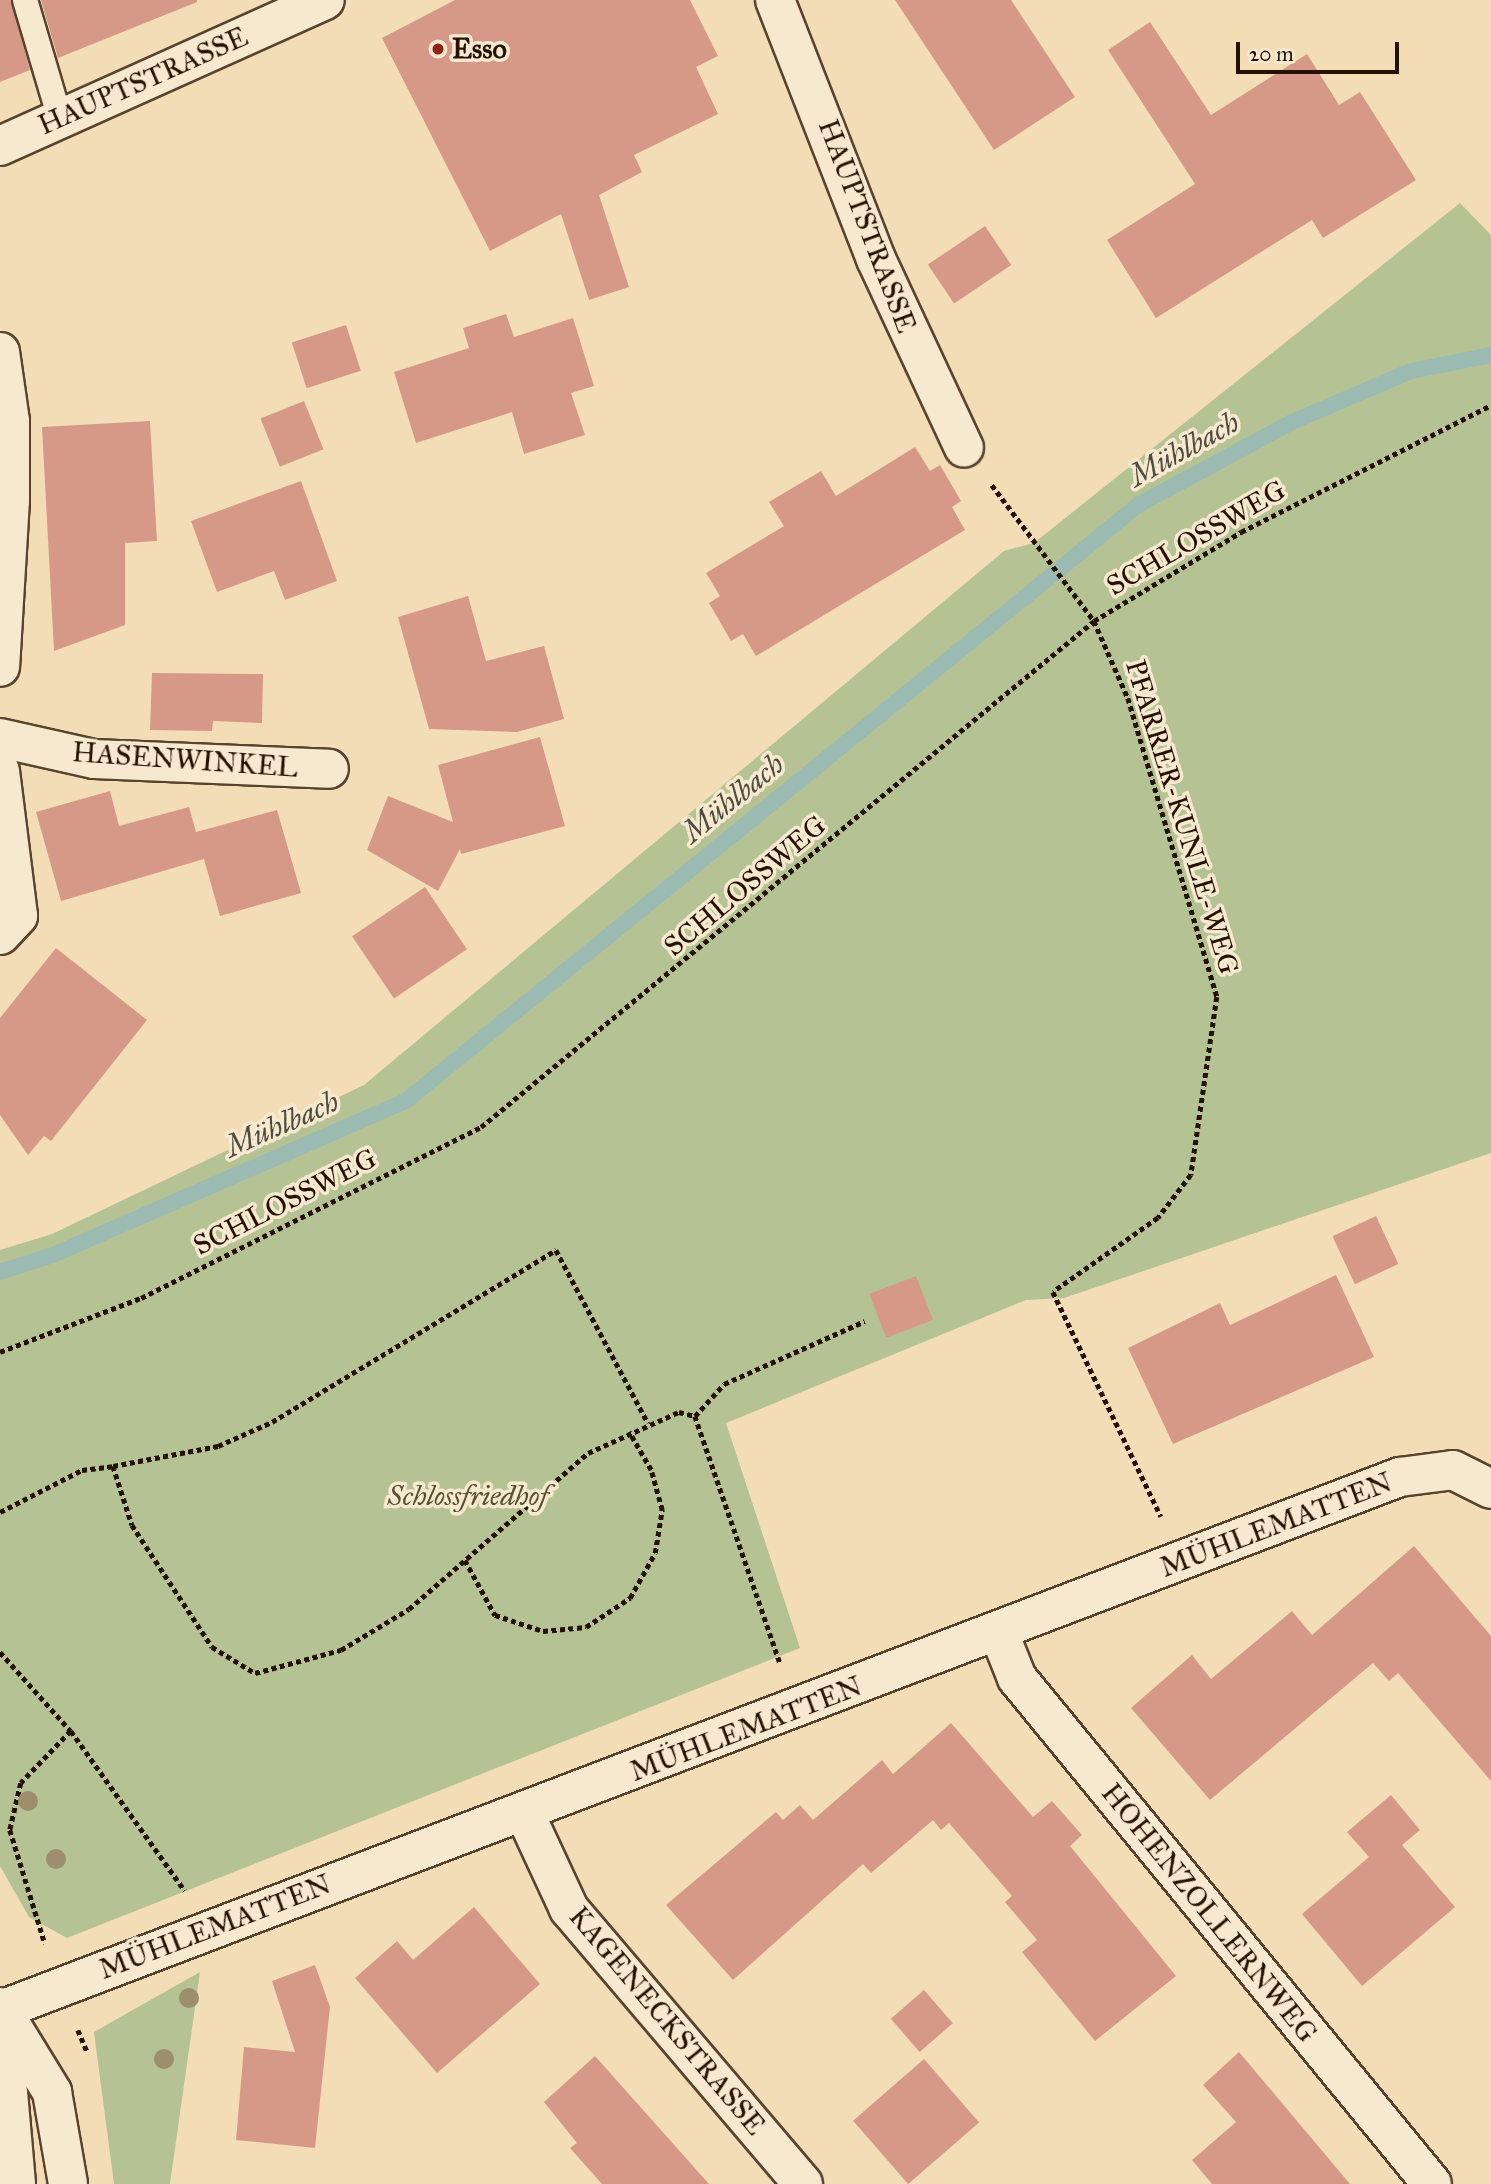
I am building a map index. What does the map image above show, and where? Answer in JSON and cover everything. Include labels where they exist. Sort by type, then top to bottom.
[{"type":"street","name":"HAUPTSTRASSE","points":[[0,146],[325,0]]},
{"type":"street","name":"HAUPTSTRASSE","points":[[775,0],[876,259],[964,448]]},
{"type":"street","points":[[0,352],[10,474],[0,667]]},
{"type":"street","name":"HASENWINKEL","points":[[0,738],[94,759],[329,769]]},
{"type":"street","points":[[0,771],[18,916],[0,935]]},
{"type":"street","name":"MÜHLEMATTEN","points":[[1,2008],[202,1930],[525,1814],[1400,1476],[1453,1470],[1491,1489]]},
{"type":"street","name":"HOHENZOLLERNWEG","points":[[999,1633],[1017,1678],[1432,2184]]},
{"type":"street","name":"KAGENECKSTRASSE","points":[[525,1814],[569,1909],[803,2184]]},
{"type":"street","points":[[1,2008],[16,2184]]},
{"type":"street","points":[[1,2008],[52,2092],[68,2184]]},
{"type":"lane","points":[[25,0],[60,119]]},
{"type":"path","name":"SCHLOSSWEG","points":[[0,1352],[141,1298],[481,1127],[1094,621],[1241,532],[1491,405]]},
{"type":"path","points":[[964,448],[1094,621]]},
{"type":"path","name":"PFARRER-KUNLE-WEG","points":[[1094,621],[1128,698],[1216,997],[1191,1175],[1158,1218],[1053,1292],[1183,1561]]},
{"type":"path","points":[[0,1512],[82,1470],[218,1446],[272,1422],[556,1250],[648,1423]]},
{"type":"path","points":[[695,1416],[724,1384],[864,1321]]},
{"type":"path","points":[[113,1466],[132,1525],[212,1647],[255,1673],[341,1650],[409,1609],[588,1453],[648,1423],[679,1412],[695,1416]]},
{"type":"path","points":[[695,1416],[796,1710]]},
{"type":"path","points":[[465,1560],[495,1615],[543,1631],[586,1627],[630,1598],[655,1553],[662,1510],[651,1470],[629,1432]]},
{"type":"path","points":[[0,1652],[71,1731],[176,1871],[202,1930]]},
{"type":"path","points":[[61,1985],[10,1830],[21,1783],[71,1731]]},
{"type":"green space","name":"Schlossfriedhof","points":[[1460,203],[1491,235],[1491,1153],[1064,1298],[1026,1300],[726,1423],[800,1648],[67,1938],[29,1917],[0,1866],[0,1250],[52,1234],[364,1085],[1004,551],[1034,543]]},
{"type":"green space","points":[[200,1972],[170,2184],[114,2184],[94,2032]]},
{"type":"building","points":[[0,0],[11,0],[30,70],[0,82]]},
{"type":"building","points":[[41,0],[197,0],[197,2],[58,58]]},
{"type":"building","points":[[455,0],[690,0],[718,56],[696,67],[718,114],[634,155],[642,172],[599,195],[629,287],[589,300],[561,214],[490,251],[382,38]]},
{"type":"building","points":[[895,0],[1011,0],[1075,97],[994,150]]},
{"type":"building","points":[[1150,22],[1211,115],[1307,54],[1339,105],[1360,92],[1416,180],[1323,238],[1312,220],[1156,318],[1107,240],[1195,184],[1108,50]]},
{"type":"building","points":[[985,226],[1011,265],[954,304],[928,265]]},
{"type":"building","points":[[506,314],[514,337],[573,318],[594,386],[571,393],[585,435],[524,454],[512,412],[416,443],[394,372],[469,348],[463,328]]},
{"type":"building","points":[[346,325],[361,371],[307,388],[292,343]]},
{"type":"building","points":[[304,401],[323,449],[280,467],[260,419]]},
{"type":"building","points":[[150,421],[157,541],[125,543],[125,625],[54,651],[42,427]]},
{"type":"building","points":[[915,447],[930,471],[940,465],[961,501],[952,507],[965,530],[756,656],[743,634],[731,641],[709,603],[720,596],[706,573],[784,526],[769,502],[821,471],[836,496]]},
{"type":"building","points":[[301,481],[337,581],[285,600],[274,571],[217,592],[191,521]]},
{"type":"building","points":[[468,596],[486,661],[544,646],[564,719],[517,732],[429,729],[398,617]]},
{"type":"building","points":[[152,673],[263,674],[262,723],[213,721],[212,731],[150,730]]},
{"type":"building","points":[[540,737],[565,826],[461,854],[460,849],[438,891],[367,850],[388,796],[453,822],[438,765]]},
{"type":"building","points":[[110,791],[119,826],[189,807],[196,832],[277,810],[301,893],[220,916],[204,859],[61,901],[36,812]]},
{"type":"building","points":[[425,887],[467,949],[394,998],[352,936]]},
{"type":"building","points":[[56,948],[147,1020],[51,1141],[44,1136],[28,1155],[0,1115],[0,1018]]},
{"type":"building","points":[[1376,1216],[1398,1264],[1355,1284],[1332,1236]]},
{"type":"building","points":[[1336,1275],[1374,1357],[1173,1444],[1128,1348],[1220,1303],[1230,1325]]},
{"type":"building","points":[[916,1276],[933,1320],[886,1338],[869,1294]]},
{"type":"building","points":[[1414,1546],[1491,1636],[1491,1781],[1398,1673],[1389,1681],[1373,1663],[1210,1800],[1131,1708],[1192,1655],[1211,1679],[1292,1611],[1312,1635]]},
{"type":"building","points":[[951,1723],[1033,1817],[1052,1801],[1082,1835],[1070,1846],[1176,1976],[1095,2041],[1022,1952],[1037,1940],[1005,1902],[1012,1896],[949,1823],[941,1830],[933,1820],[871,1873],[863,1864],[733,1980],[666,1905],[776,1812],[783,1820],[800,1805],[813,1820],[882,1760],[893,1774]]},
{"type":"building","points":[[1391,1795],[1420,1830],[1402,1845],[1455,1907],[1362,1986],[1302,1914],[1369,1857],[1347,1832]]},
{"type":"building","points":[[474,1907],[540,1984],[437,2073],[355,1978],[397,1941],[413,1960]]},
{"type":"building","points":[[315,1965],[330,2007],[315,2148],[236,2140],[244,2047],[295,2052],[272,1981]]},
{"type":"building","points":[[924,1990],[953,2023],[920,2052],[891,2019]]},
{"type":"building","points":[[1239,2052],[1350,2184],[1212,2184],[1192,2160],[1236,2122],[1203,2085]]},
{"type":"building","points":[[595,2056],[709,2184],[602,2184],[570,2148],[577,2143],[544,2102]]},
{"type":"building","points":[[924,2059],[979,2122],[908,2184],[853,2121]]},
{"type":"waterway","name":"Mühlbach","points":[[0,1272],[53,1255],[407,1100],[1138,505],[1292,422],[1411,371],[1491,355]]},
{"type":"place","name":"Esso","points":[[438,49]]}]
